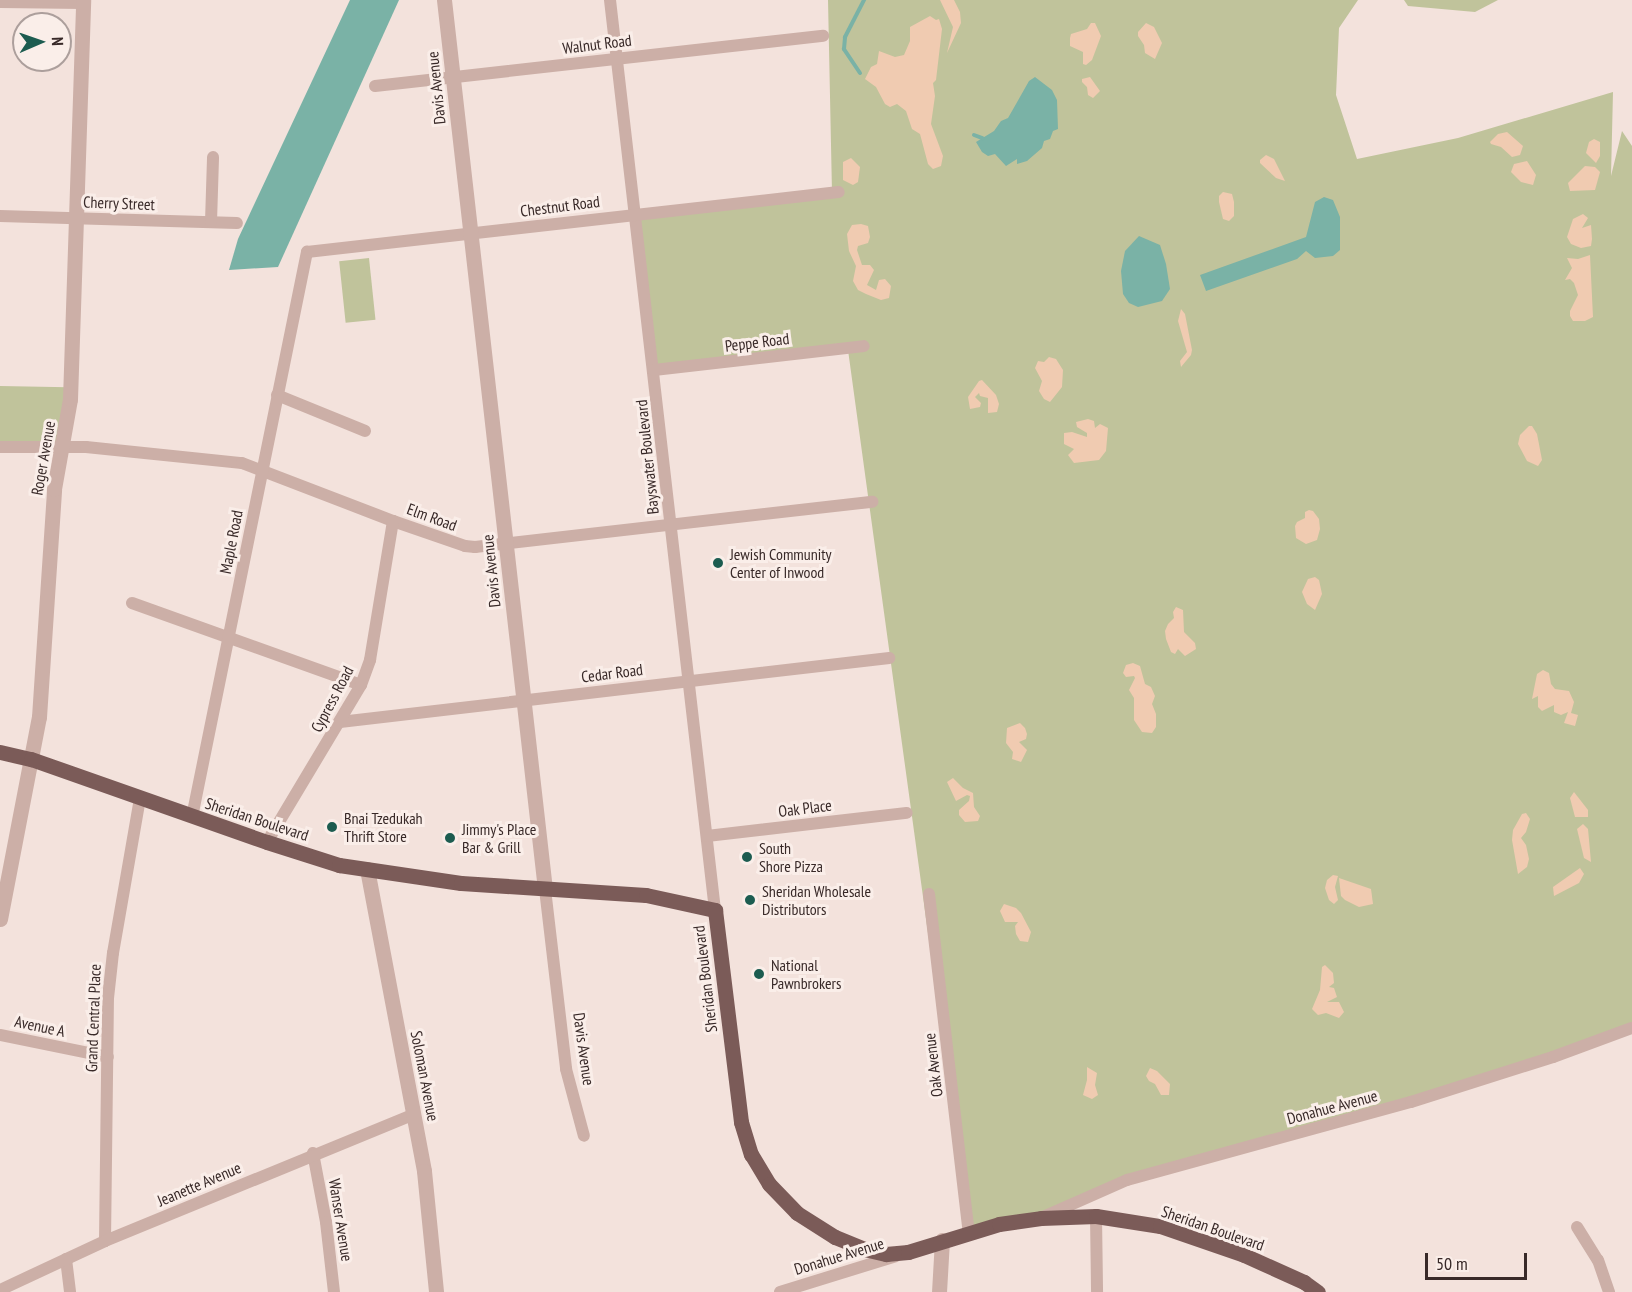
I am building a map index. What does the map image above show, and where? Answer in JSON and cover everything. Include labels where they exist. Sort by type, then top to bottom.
[{"type":"main road","name":"Sheridan Boulevard","points":[[0,752],[32,759],[192,817],[339,865],[461,884],[646,895],[715,910],[741,1122],[751,1154],[769,1184],[797,1213],[835,1237],[864,1249],[886,1254],[908,1252],[999,1224],[1041,1218],[1096,1216],[1171,1230],[1244,1255],[1304,1282],[1318,1292]]},
{"type":"street","name":"Davis Avenue","points":[[444,0],[566,1069],[584,1136]]},
{"type":"street","name":"Bayswater Boulevard","points":[[610,0],[715,910]]},
{"type":"street","points":[[0,2],[83,2]]},
{"type":"street","name":"Roger Avenue","points":[[0,919],[40,711],[54,489],[70,399],[83,2]]},
{"type":"street","name":"Walnut Road","points":[[375,86],[823,36]]},
{"type":"street","points":[[211,222],[213,157]]},
{"type":"street","name":"Chestnut Road","points":[[301,274],[307,252],[839,192]]},
{"type":"street","name":"Cherry Street","points":[[0,216],[237,224]]},
{"type":"street","name":"Maple Road","points":[[192,817],[301,274]]},
{"type":"street","name":"Peppe Road","points":[[654,370],[864,346]]},
{"type":"street","points":[[277,395],[365,430]]},
{"type":"street","name":"Elm Road","points":[[0,447],[86,447],[242,462],[393,521],[465,546],[507,544],[872,502]]},
{"type":"street","name":"Cypress Road","points":[[267,842],[361,685],[370,660],[393,521]]},
{"type":"street","points":[[132,603],[361,685]]},
{"type":"street","name":"Cedar Road","points":[[340,722],[889,657]]},
{"type":"street","name":"Grand Central Place","points":[[105,1241],[108,998],[113,953],[140,798]]},
{"type":"street","name":"Oak Place","points":[[707,836],[907,813]]},
{"type":"street","name":"Soloman Avenue","points":[[366,869],[424,1171],[435,1292]]},
{"type":"street","name":"Oak Avenue","points":[[929,894],[969,1232]]},
{"type":"street","name":"Donahue Avenue","points":[[1041,1218],[1127,1180],[1411,1102],[1553,1057],[1632,1028]]},
{"type":"street","name":"Avenue A","points":[[0,1035],[108,1057]]},
{"type":"street","name":"Jeanette Avenue","points":[[0,1290],[105,1241],[414,1113]]},
{"type":"street","name":"Wanser Avenue","points":[[313,1153],[326,1222],[334,1292]]},
{"type":"street","points":[[1096,1216],[1097,1292]]},
{"type":"street","points":[[1576,1227],[1598,1260],[1609,1292]]},
{"type":"street","points":[[939,1292],[942,1240]]},
{"type":"street","name":"Donahue Avenue","points":[[780,1292],[908,1252]]},
{"type":"street","points":[[66,1259],[70,1292]]},
{"type":"green space","points":[[828,0],[1358,0],[1339,28],[1336,95],[1357,159],[1458,138],[1613,92],[1611,176],[1622,131],[1632,146],[1632,1027],[1569,1051],[1109,1186],[1041,1218],[969,1232],[848,350],[653,374],[636,214],[832,193]]},
{"type":"green space","points":[[1404,0],[1498,0],[1475,12],[1408,6]]},
{"type":"green space","points":[[369,258],[375,320],[346,323],[339,261]]},
{"type":"green space","points":[[0,386],[68,387],[67,445],[0,444]]},
{"type":"sand","points":[[940,0],[954,0],[960,12],[961,23],[947,53],[953,27]]},
{"type":"sand","points":[[930,16],[936,20],[939,19],[942,29],[936,80],[933,83],[935,96],[931,124],[943,156],[941,166],[933,169],[928,164],[920,134],[912,129],[906,111],[897,104],[890,107],[885,104],[876,87],[865,79],[871,67],[877,64],[879,51],[895,57],[904,55],[910,41],[910,27]]},
{"type":"sand","points":[[1091,23],[1095,23],[1101,36],[1092,60],[1086,65],[1083,64],[1083,52],[1070,46],[1070,38],[1071,34],[1087,29]]},
{"type":"sand","points":[[1146,23],[1154,27],[1162,43],[1155,59],[1145,53],[1144,45],[1138,36],[1138,32]]},
{"type":"sand","points":[[1090,77],[1100,91],[1093,98],[1088,95],[1087,87],[1082,82],[1082,79]]},
{"type":"sand","points":[[1507,132],[1523,146],[1520,155],[1512,157],[1501,147],[1491,144],[1490,142],[1498,134]]},
{"type":"sand","points":[[1594,139],[1600,142],[1600,156],[1596,163],[1586,153],[1589,142]]},
{"type":"sand","points":[[1266,155],[1274,159],[1285,181],[1276,178],[1260,163]]},
{"type":"sand","points":[[851,158],[860,167],[858,182],[853,185],[843,180],[843,162]]},
{"type":"sand","points":[[1527,161],[1536,175],[1533,185],[1521,182],[1511,172],[1514,164]]},
{"type":"sand","points":[[1585,166],[1595,167],[1600,172],[1595,190],[1570,191],[1568,183]]},
{"type":"sand","points":[[1223,192],[1232,194],[1234,202],[1234,216],[1229,221],[1223,219],[1219,202],[1219,196]]},
{"type":"sand","points":[[1583,214],[1588,218],[1582,228],[1591,225],[1592,239],[1591,246],[1581,248],[1571,244],[1567,237],[1573,219]]},
{"type":"sand","points":[[852,225],[868,226],[870,237],[868,243],[858,246],[857,250],[862,265],[870,265],[874,270],[867,285],[876,290],[879,280],[885,279],[891,286],[889,298],[881,300],[866,294],[858,290],[853,281],[856,266],[849,251],[847,234]]},
{"type":"sand","points":[[1590,255],[1593,317],[1585,321],[1573,321],[1570,311],[1578,295],[1574,283],[1570,279],[1565,280],[1572,268],[1567,258],[1578,259]]},
{"type":"sand","points":[[1181,309],[1185,314],[1192,350],[1191,355],[1181,367],[1180,361],[1187,352],[1178,321]]},
{"type":"sand","points":[[1049,357],[1056,359],[1063,370],[1062,387],[1050,402],[1044,399],[1039,391],[1042,381],[1035,368],[1038,361],[1044,362]]},
{"type":"sand","points":[[982,380],[996,395],[999,404],[997,412],[988,413],[988,398],[980,396],[979,393],[975,397],[981,403],[980,407],[970,409],[968,397]]},
{"type":"sand","points":[[1088,419],[1094,421],[1095,428],[1100,424],[1108,428],[1106,451],[1099,460],[1074,463],[1068,455],[1074,449],[1064,444],[1064,433],[1072,432],[1087,437],[1087,433],[1077,427],[1076,422]]},
{"type":"sand","points":[[1532,426],[1537,434],[1542,460],[1538,466],[1527,461],[1518,444],[1520,435]]},
{"type":"sand","points":[[1313,511],[1319,519],[1320,529],[1317,540],[1306,544],[1296,538],[1295,526],[1297,522],[1305,518],[1305,512]]},
{"type":"sand","points":[[1315,577],[1319,580],[1322,594],[1315,610],[1307,604],[1302,592],[1308,579]]},
{"type":"sand","points":[[1176,607],[1183,610],[1184,632],[1195,643],[1196,649],[1185,656],[1178,649],[1175,654],[1171,652],[1166,639],[1165,631],[1174,618],[1173,612]]},
{"type":"sand","points":[[1133,663],[1140,666],[1145,684],[1151,687],[1155,696],[1152,704],[1156,714],[1156,727],[1152,733],[1142,732],[1134,720],[1134,698],[1129,690],[1135,678],[1134,676],[1126,677],[1123,673],[1126,665]]},
{"type":"sand","points":[[1543,670],[1549,673],[1551,684],[1555,689],[1569,691],[1574,702],[1571,713],[1578,715],[1575,726],[1564,723],[1568,712],[1561,715],[1554,712],[1554,705],[1542,711],[1538,707],[1538,696],[1532,699],[1537,674]]},
{"type":"sand","points":[[1020,723],[1027,734],[1026,739],[1019,742],[1027,750],[1021,762],[1012,759],[1013,752],[1006,743],[1007,728]]},
{"type":"sand","points":[[953,778],[963,788],[973,793],[974,807],[980,816],[978,821],[965,822],[959,815],[959,810],[969,801],[970,796],[967,795],[956,801],[947,782]]},
{"type":"sand","points":[[1574,792],[1588,810],[1588,817],[1575,817],[1570,798]]},
{"type":"sand","points":[[1526,813],[1530,819],[1526,832],[1521,838],[1526,845],[1529,859],[1527,867],[1518,874],[1512,840],[1513,830],[1522,814]]},
{"type":"sand","points":[[1583,824],[1588,829],[1591,862],[1584,858],[1577,829]]},
{"type":"sand","points":[[1580,868],[1584,874],[1579,883],[1554,896],[1553,887]]},
{"type":"sand","points":[[1333,875],[1338,876],[1335,887],[1338,900],[1334,904],[1329,900],[1325,888],[1327,880]]},
{"type":"sand","points":[[1339,878],[1371,889],[1373,904],[1359,907],[1345,900],[1341,896]]},
{"type":"sand","points":[[1004,904],[1016,908],[1021,913],[1031,932],[1028,942],[1020,941],[1016,934],[1015,926],[1018,922],[1005,922],[1000,911]]},
{"type":"sand","points":[[1325,965],[1333,973],[1334,983],[1329,987],[1334,988],[1337,997],[1327,1002],[1339,1002],[1344,1012],[1339,1018],[1326,1013],[1318,1015],[1312,1009],[1320,990],[1322,967]]},
{"type":"sand","points":[[1087,1067],[1097,1073],[1095,1085],[1098,1095],[1092,1099],[1083,1095],[1087,1080]]},
{"type":"sand","points":[[1150,1068],[1157,1071],[1170,1084],[1169,1095],[1161,1095],[1155,1084],[1149,1081],[1146,1076]]},
{"type":"water","points":[[350,0],[399,0],[278,267],[229,270],[238,239]]},
{"type":"water","points":[[1035,77],[1052,90],[1057,100],[1058,129],[1053,131],[1050,139],[1044,141],[1042,148],[1027,161],[1017,164],[1017,159],[1006,166],[995,154],[988,156],[982,152],[976,142],[994,131],[1001,121],[1008,118],[1029,81]]},
{"type":"water","points":[[1324,197],[1333,200],[1340,217],[1340,250],[1333,256],[1315,258],[1306,251],[1297,259],[1206,291],[1200,275],[1306,237],[1315,202]]},
{"type":"water","points":[[1139,236],[1160,245],[1170,289],[1162,301],[1138,307],[1129,303],[1123,294],[1121,271],[1125,251]]},
{"type":"waterway","points":[[860,73],[844,49],[845,37],[864,0]]},
{"type":"waterway","points":[[974,135],[982,138]]},
{"type":"place","name":"Jewish Community Center of Inwood","points":[[718,563]]},
{"type":"place","name":"Bnai Tzedukah Thrift Store","points":[[332,827]]},
{"type":"place","name":"Jimmy's Place Bar & Grill","points":[[450,838]]},
{"type":"place","name":"South Shore Pizza","points":[[747,857]]},
{"type":"place","name":"Sheridan Wholesale Distributors","points":[[750,900]]},
{"type":"place","name":"National Pawnbrokers","points":[[759,974]]}]
